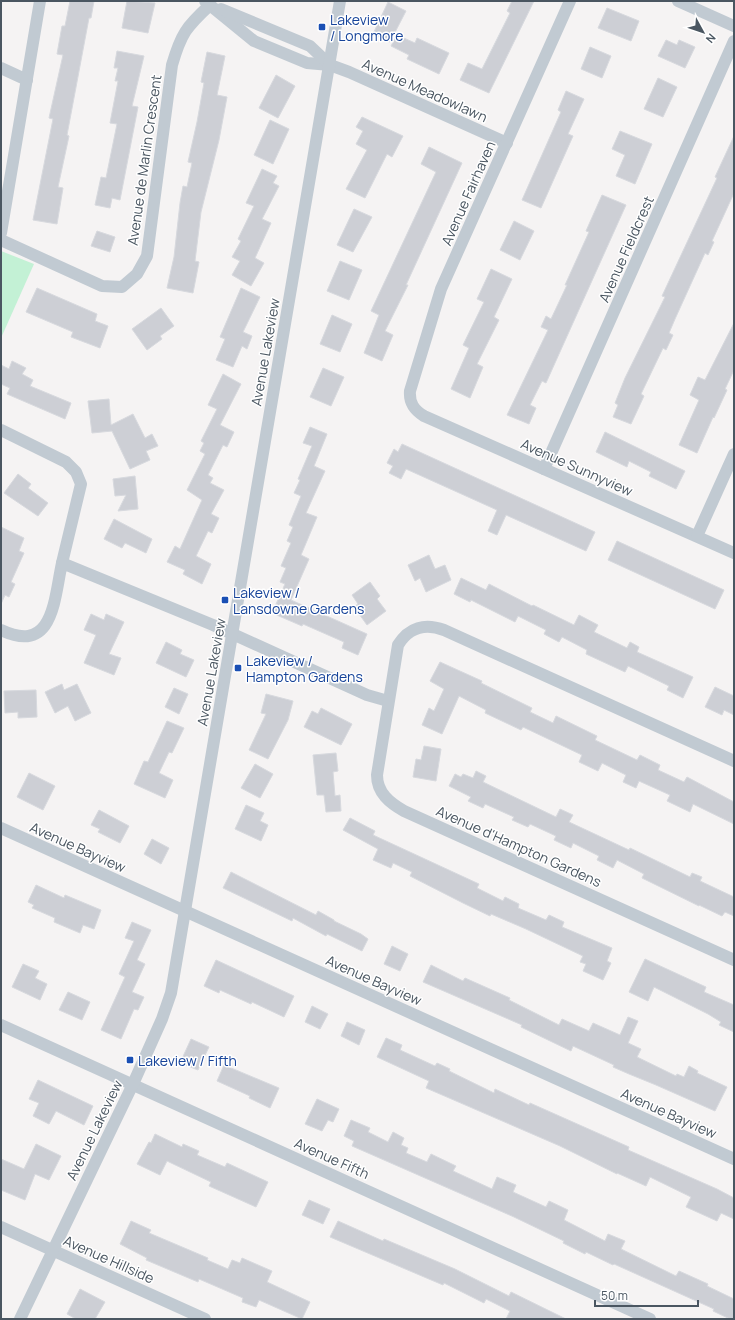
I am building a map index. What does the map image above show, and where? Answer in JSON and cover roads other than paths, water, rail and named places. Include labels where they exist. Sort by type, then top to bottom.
[{"type":"street","points":[[1,233],[40,1]]},
{"type":"street","name":"Avenue Lakeview","points":[[20,1319],[133,1084],[167,1006],[174,979],[340,1]]},
{"type":"street","name":"Avenue Fairhaven","points":[[411,403],[410,391],[442,289],[570,1]]},
{"type":"street","points":[[678,1],[734,26]]},
{"type":"street","points":[[207,3],[254,41],[307,63],[330,65]]},
{"type":"street","points":[[207,3],[310,46],[330,65]]},
{"type":"street","name":"Avenue de Marlin Crescent","points":[[1,240],[102,286],[122,288],[137,274],[147,256],[172,65],[179,42],[190,23],[207,3]]},
{"type":"street","name":"Avenue Fieldcrest","points":[[544,469],[734,41]]},
{"type":"street","name":"Avenue Meadowlawn","points":[[330,65],[349,72],[507,143]]},
{"type":"street","points":[[1,68],[26,80]]},
{"type":"street","name":"Avenue Sunnyview","points":[[411,403],[418,412],[424,416],[734,553]]},
{"type":"street","points":[[1,430],[66,462],[76,472],[81,484],[50,620],[38,634],[24,638],[1,630]]},
{"type":"street","points":[[697,536],[734,454]]},
{"type":"street","points":[[62,562],[233,633],[367,695],[388,702]]},
{"type":"street","name":"Avenue d'Hampton Gardens","points":[[734,761],[436,627],[421,626],[413,629],[402,639],[395,656],[377,782],[383,794],[394,806],[734,960]]},
{"type":"street","name":"Avenue Bayview","points":[[1,828],[734,1159]]},
{"type":"street","name":"Avenue Fifth","points":[[1,1025],[650,1319]]},
{"type":"street","name":"Avenue Hillside","points":[[1,1227],[205,1319]]},
{"type":"place","name":"Lakeview / Longmore","points":[[322,27]]},
{"type":"place","name":"Lakeview / Lansdowne Gardens","points":[[225,600]]},
{"type":"place","name":"Lakeview / Hampton Gardens","points":[[238,668]]},
{"type":"place","name":"Lakeview / Fifth","points":[[130,1060]]}]
